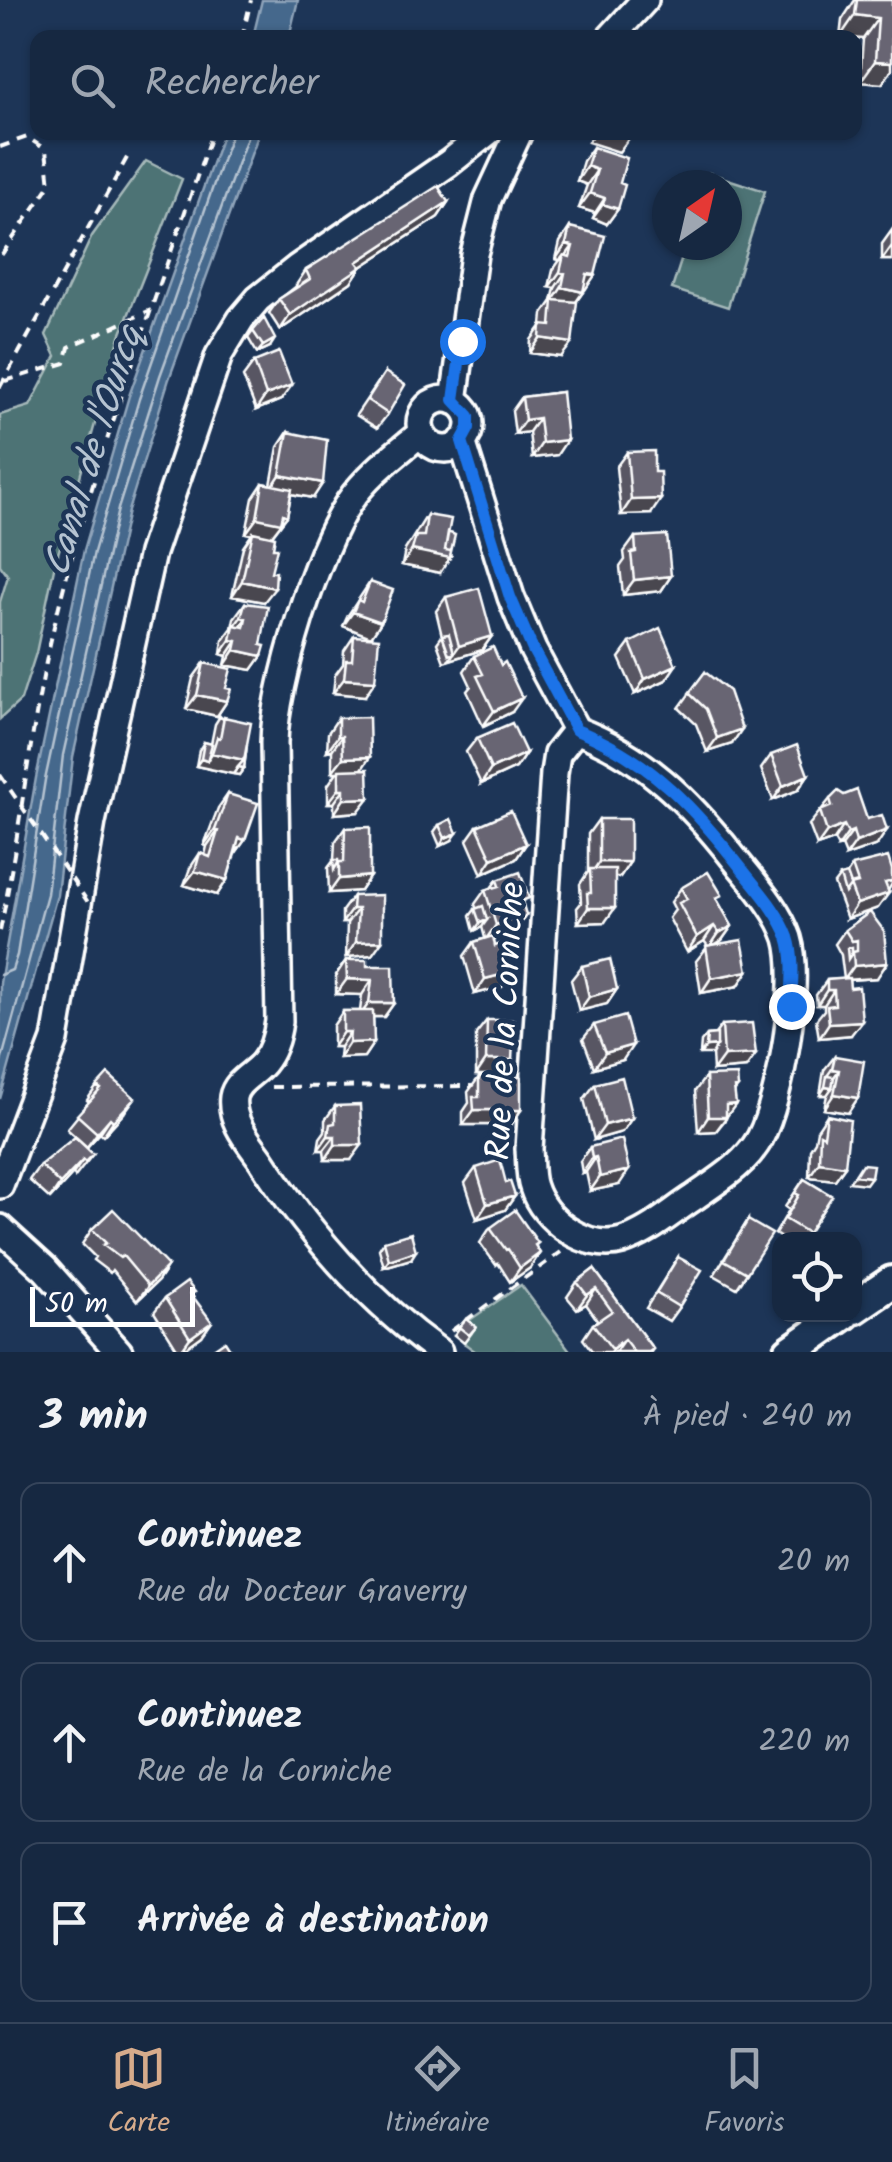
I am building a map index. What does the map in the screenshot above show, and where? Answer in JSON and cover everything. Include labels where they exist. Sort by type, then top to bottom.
[{"type":"main road","points":[[862,1303],[892,1282]]},
{"type":"main road","points":[[790,1352],[833,1322]]},
{"type":"street","points":[[617,30],[644,0]]},
{"type":"street","points":[[0,1185],[56,1040],[92,822],[148,572],[219,355],[258,299],[478,140]]},
{"type":"street","points":[[454,400],[474,254],[488,199],[515,140]]},
{"type":"street","points":[[454,400],[469,416],[469,428],[462,441],[450,448],[440,448],[426,440],[419,420],[430,404],[454,400]]},
{"type":"street","points":[[422,433],[371,476],[349,502],[314,581],[282,678],[274,711],[279,1021],[272,1051],[261,1066],[236,1086],[232,1101],[235,1120],[287,1200],[343,1267],[374,1298],[441,1344]]},
{"type":"street","points":[[462,441],[510,597],[576,730]]},
{"type":"street","name":"Rue de la Corniche","points":[[576,730],[611,744],[642,764],[706,823],[771,906],[788,937],[793,970],[780,1070],[760,1138],[741,1164],[641,1234],[617,1242],[594,1241],[573,1234],[540,1205],[531,1184],[529,1150],[554,773],[557,754],[576,730]]},
{"type":"street","points":[[0,1228],[46,1269],[119,1352]]},
{"type":"path","points":[[244,30],[251,0]]},
{"type":"path","points":[[0,147],[30,138]]},
{"type":"path","points":[[0,257],[50,185],[46,150],[32,140]]},
{"type":"path","points":[[0,931],[51,640],[80,526],[209,140]]},
{"type":"path","points":[[2,384],[128,156]]},
{"type":"path","points":[[2,384],[65,363],[69,347],[151,310]]},
{"type":"path","points":[[0,775],[94,910]]},
{"type":"path","points":[[272,1087],[484,1086]]},
{"type":"path","points":[[441,1344],[569,1246]]},
{"type":"green space","points":[[146,161],[182,179],[120,336],[21,700],[0,719],[0,602],[8,576],[0,565],[0,415],[30,406],[56,356],[46,335],[92,236]]},
{"type":"green space","points":[[742,184],[765,191],[728,307],[672,289],[681,260],[742,260]]},
{"type":"green space","points":[[521,1285],[571,1352],[476,1352],[464,1343],[471,1334],[461,1326]]},
{"type":"water","points":[[262,0],[298,0],[291,30],[255,30]]},
{"type":"water","points":[[220,140],[256,140],[169,379],[128,511],[73,757],[57,895],[0,1099],[0,983],[36,778],[84,550],[129,396]]},
{"type":"building","points":[[857,0],[892,0],[892,62],[875,61],[878,18],[855,15]]},
{"type":"building","points":[[593,147],[627,158],[618,209],[603,204],[605,198],[590,193],[597,170],[587,166]]},
{"type":"building","points":[[438,186],[448,202],[357,262],[361,267],[290,315],[279,299],[310,279],[306,270]]},
{"type":"building","points":[[570,227],[605,236],[595,275],[587,274],[583,292],[562,287],[564,255],[570,257],[573,246],[566,244]]},
{"type":"building","points":[[553,300],[577,302],[572,343],[540,338],[541,325],[551,326]]},
{"type":"building","points":[[264,318],[275,339],[263,346],[253,331]]},
{"type":"building","points":[[279,352],[292,385],[266,395],[254,362]]},
{"type":"building","points":[[385,372],[405,385],[388,414],[367,400]]},
{"type":"building","points":[[562,392],[567,440],[542,443],[539,418],[525,420],[522,397]]},
{"type":"building","points":[[288,432],[327,440],[323,483],[280,475]]},
{"type":"building","points":[[654,451],[654,472],[660,472],[661,499],[631,500],[627,452]]},
{"type":"building","points":[[263,483],[292,489],[287,516],[283,514],[281,523],[257,518]]},
{"type":"building","points":[[427,515],[451,519],[445,550],[451,551],[450,558],[412,550],[416,536],[424,536]]},
{"type":"building","points":[[253,532],[275,537],[273,548],[277,548],[271,572],[276,572],[275,588],[242,581]]},
{"type":"building","points":[[448,532],[455,535],[450,556],[451,551],[445,550]]},
{"type":"building","points":[[667,535],[671,576],[634,580],[631,553],[636,552],[635,537]]},
{"type":"building","points":[[370,582],[393,590],[381,622],[353,612]]},
{"type":"building","points":[[479,588],[492,636],[459,646],[446,597]]},
{"type":"building","points":[[245,603],[268,606],[262,656],[235,650],[237,641],[231,640],[234,625],[244,627],[246,618],[241,617]]},
{"type":"building","points":[[660,628],[676,665],[645,679],[630,643]]},
{"type":"building","points":[[449,634],[454,653],[449,655],[442,635]]},
{"type":"building","points":[[354,636],[379,638],[375,681],[344,679],[346,660],[352,660]]},
{"type":"building","points":[[493,647],[501,665],[505,662],[522,698],[494,711],[477,676],[483,674],[474,656]]},
{"type":"building","points":[[204,663],[231,669],[227,701],[197,695]]},
{"type":"building","points":[[705,672],[729,691],[742,729],[717,738],[706,709],[689,693]]},
{"type":"building","points":[[224,717],[251,723],[244,760],[212,753]]},
{"type":"building","points":[[369,717],[370,757],[343,758],[338,718]]},
{"type":"building","points":[[512,723],[526,753],[491,769],[477,738]]},
{"type":"building","points":[[204,742],[212,744],[207,761],[201,759]]},
{"type":"building","points":[[797,745],[808,775],[783,786],[771,755]]},
{"type":"building","points":[[368,769],[369,798],[344,799],[344,789],[339,789],[339,770]]},
{"type":"building","points":[[857,790],[867,819],[882,815],[887,830],[856,842],[853,831],[848,833],[844,825],[827,832],[820,811],[832,806],[830,799],[838,791],[844,795]]},
{"type":"building","points":[[228,794],[258,803],[245,840],[239,838],[227,880],[195,871],[200,853],[210,857]]},
{"type":"building","points":[[511,811],[526,844],[492,859],[477,826]]},
{"type":"building","points":[[451,819],[457,833],[445,838],[439,825]]},
{"type":"building","points":[[599,819],[630,819],[630,862],[599,862]]},
{"type":"building","points":[[370,827],[370,876],[339,879],[345,828]]},
{"type":"building","points":[[888,857],[892,881],[885,883],[889,893],[857,904],[850,885],[858,883],[852,866]]},
{"type":"building","points":[[590,869],[615,869],[615,908],[588,908]]},
{"type":"building","points":[[520,872],[529,898],[522,901],[526,915],[496,925],[485,890],[499,886],[497,880]]},
{"type":"building","points":[[708,872],[722,895],[716,898],[732,926],[719,933],[714,926],[697,937],[679,903],[687,899],[681,888]]},
{"type":"building","points":[[847,874],[851,885],[845,893],[840,876]]},
{"type":"building","points":[[382,895],[382,941],[356,942],[358,909],[352,909],[353,896]]},
{"type":"building","points":[[483,906],[487,920],[480,923],[475,909]]},
{"type":"building","points":[[870,912],[884,931],[887,963],[854,966],[857,940],[852,941],[845,930]]},
{"type":"building","points":[[493,936],[495,946],[504,943],[512,972],[485,979],[474,942]]},
{"type":"building","points":[[742,940],[748,971],[711,978],[706,946]]},
{"type":"building","points":[[610,959],[617,989],[589,997],[582,966]]},
{"type":"building","points":[[346,960],[367,960],[367,966],[393,966],[394,1003],[369,1003],[372,980],[347,979]]},
{"type":"building","points":[[849,978],[850,988],[859,987],[862,1021],[829,1023],[827,1006],[835,1005],[834,990],[827,990],[827,980]]},
{"type":"building","points":[[343,1011],[373,1011],[374,1042],[349,1043],[350,1032],[343,1032]]},
{"type":"building","points":[[625,1016],[633,1045],[605,1053],[594,1025]]},
{"type":"building","points":[[487,1020],[514,1020],[512,1060],[486,1060]]},
{"type":"building","points":[[752,1023],[756,1054],[724,1056],[722,1025]]},
{"type":"building","points":[[717,1034],[717,1046],[706,1047],[707,1035]]},
{"type":"building","points":[[835,1056],[864,1061],[858,1098],[834,1094],[839,1070],[832,1069]]},
{"type":"building","points":[[108,1074],[135,1098],[97,1133],[77,1115],[101,1089],[97,1086]]},
{"type":"building","points":[[737,1075],[736,1104],[726,1105],[726,1117],[708,1117],[706,1076]]},
{"type":"building","points":[[827,1076],[834,1077],[832,1088],[825,1087]]},
{"type":"building","points":[[479,1077],[521,1077],[521,1110],[474,1110]]},
{"type":"building","points":[[622,1077],[632,1118],[605,1125],[595,1084]]},
{"type":"building","points":[[360,1105],[362,1145],[335,1145],[335,1136],[328,1136],[330,1124],[335,1123],[335,1106]]},
{"type":"building","points":[[827,1115],[850,1120],[845,1166],[819,1162],[820,1134],[824,1136]]},
{"type":"building","points":[[75,1137],[93,1154],[60,1184],[40,1165]]},
{"type":"building","points":[[622,1139],[629,1170],[600,1177],[590,1147]]},
{"type":"building","points":[[500,1160],[506,1183],[510,1181],[515,1196],[487,1204],[476,1168]]},
{"type":"building","points":[[862,1164],[873,1165],[871,1177],[855,1175]]},
{"type":"building","points":[[804,1179],[832,1196],[809,1232],[785,1219],[799,1195],[795,1193]]},
{"type":"building","points":[[113,1209],[168,1266],[148,1286],[123,1256],[120,1258],[103,1245],[106,1243],[92,1229]]},
{"type":"building","points":[[515,1210],[538,1243],[535,1245],[540,1253],[520,1268],[490,1228]]},
{"type":"building","points":[[748,1220],[772,1234],[747,1273],[724,1260]]},
{"type":"building","points":[[411,1233],[416,1251],[389,1260],[384,1241]]},
{"type":"building","points":[[678,1257],[702,1270],[679,1307],[656,1293]]},
{"type":"building","points":[[594,1269],[653,1349],[649,1352],[634,1352],[624,1339],[612,1349],[593,1324],[612,1311],[596,1289],[587,1295],[577,1282]]},
{"type":"building","points":[[187,1282],[212,1322],[190,1338],[165,1298]]},
{"type":"building","points":[[466,1319],[476,1327],[469,1335],[459,1327]]},
{"type":"building","points":[[225,1341],[232,1352],[209,1352]]},
{"type":"route","points":[[462,341],[454,400],[469,416],[469,428],[462,441],[510,597],[533,650],[576,730],[611,744],[678,794],[706,823],[771,906],[788,937],[793,970],[791,1006]]},
{"type":"water label","name":"Canal de l'Ourcq","points":[[92,451]]}]
